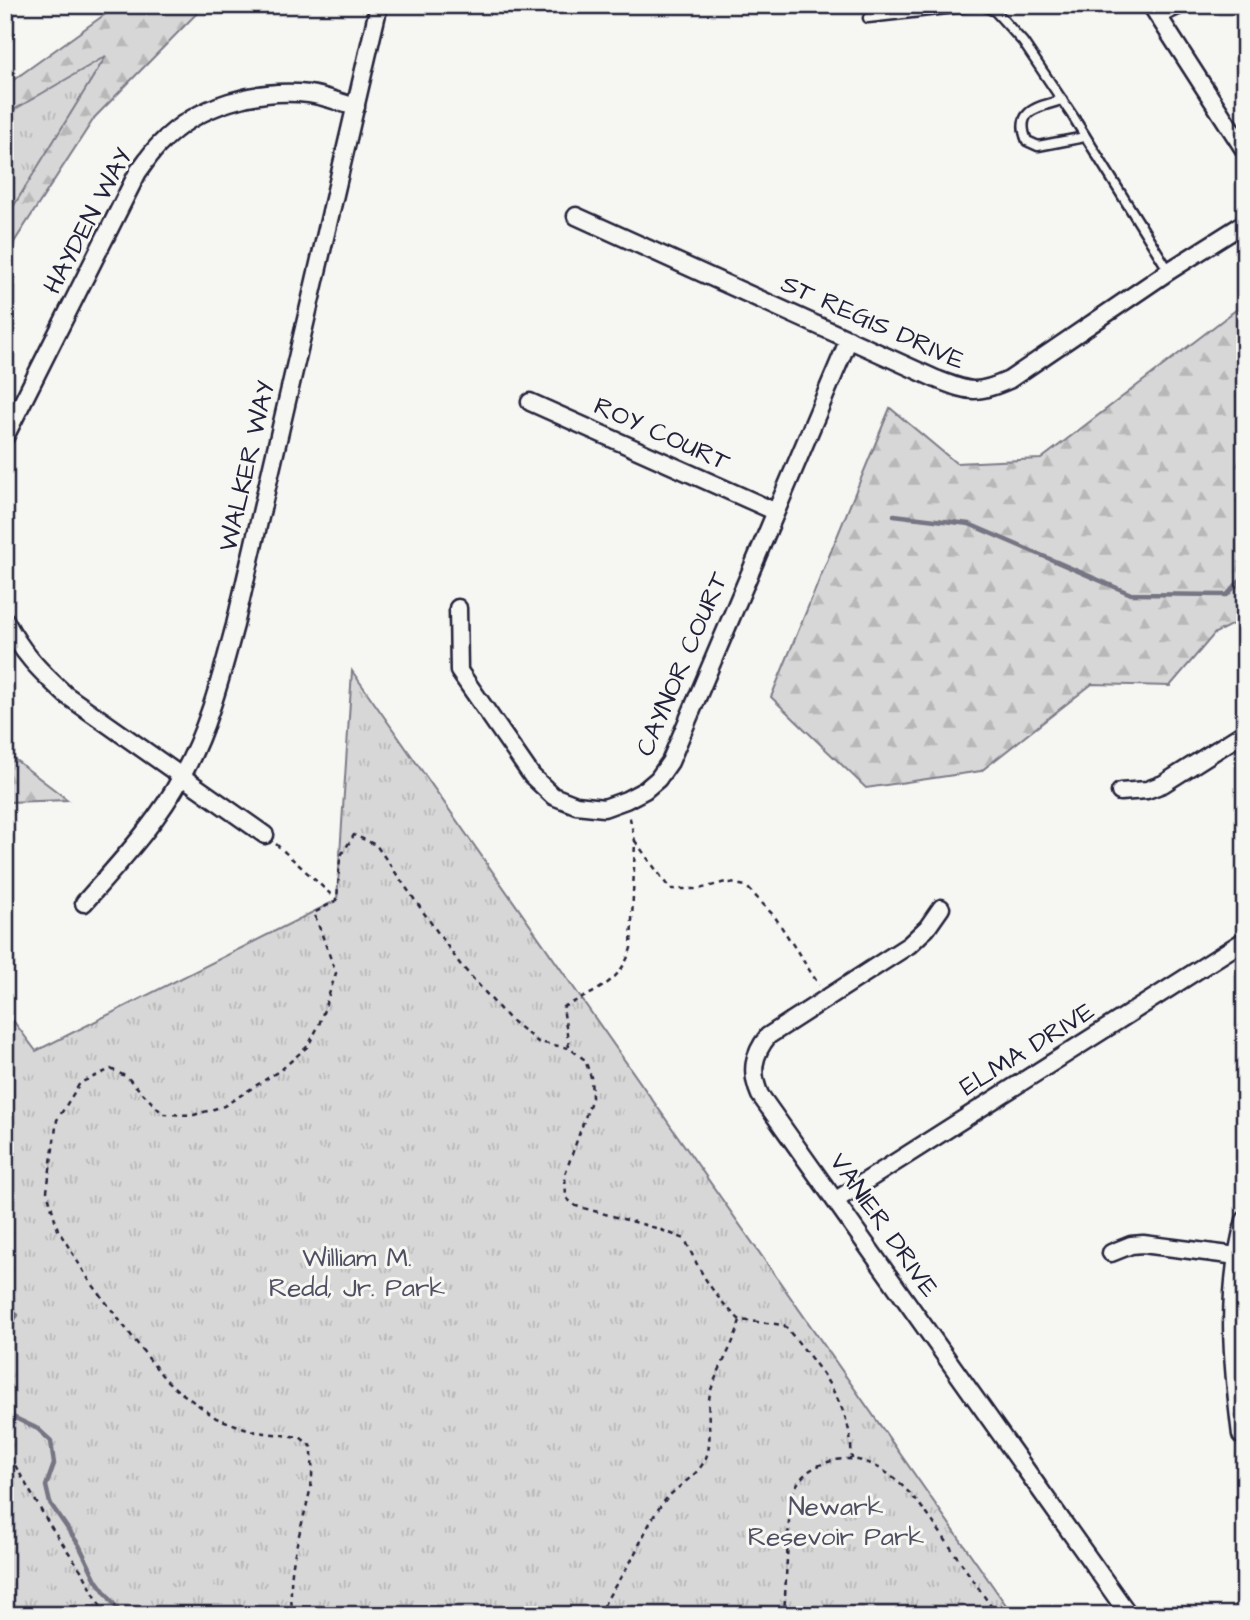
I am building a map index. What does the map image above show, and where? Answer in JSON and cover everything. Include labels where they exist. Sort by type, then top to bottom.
[{"type":"street","name":"WALKER WAY","points":[[84,903],[145,832],[181,778],[209,717],[235,625],[379,5]]},
{"type":"street","points":[[1180,5],[1155,10],[1245,151]]},
{"type":"street","name":"HAYDEN WAY","points":[[5,437],[138,172],[161,142],[184,123],[210,109],[241,99],[277,93],[311,94],[356,107]]},
{"type":"street","name":"ST REGIS DRIVE","points":[[576,216],[945,383],[963,390],[984,391],[1009,380],[1169,271],[1245,223]]},
{"type":"street","name":"CAYNOR COURT","points":[[458,608],[459,671],[532,776],[553,796],[576,805],[604,807],[645,790],[658,779],[670,762],[849,339]]},
{"type":"street","name":"ROY COURT","points":[[530,402],[774,512]]},
{"type":"street","points":[[5,620],[18,646],[66,695],[265,835]]},
{"type":"street","points":[[1120,792],[1147,790],[1163,784],[1245,732]]},
{"type":"street","name":"VANIER DRIVE","points":[[941,908],[927,928],[909,945],[768,1036],[755,1058],[753,1070],[760,1094],[1129,1615]]},
{"type":"street","name":"ELMA DRIVE","points":[[836,1200],[1245,940]]},
{"type":"street","points":[[1241,1435],[1233,1362],[1233,1302],[1237,1256],[1245,1220]]},
{"type":"street","points":[[1111,1253],[1121,1248],[1143,1244],[1237,1256]]},
{"type":"lane","points":[[868,18],[982,5],[995,11],[1023,42],[1062,100],[1169,271]]},
{"type":"lane","points":[[1062,100],[1035,108],[1024,117],[1022,129],[1027,141],[1038,146],[1085,138]]},
{"type":"path","points":[[569,1048],[563,1007],[615,978],[626,964],[631,948],[635,841],[626,800]]},
{"type":"path","points":[[265,835],[337,900]]},
{"type":"path","points":[[337,900],[340,857],[354,835],[376,845],[460,964],[507,1017],[538,1042],[569,1048],[585,1060],[591,1077],[592,1098],[565,1174],[566,1198],[576,1206],[656,1228],[685,1239],[699,1272],[714,1294],[740,1320],[784,1325],[832,1390],[848,1425],[852,1460]]},
{"type":"path","points":[[635,841],[670,889],[699,888],[726,882],[746,886],[775,917],[827,997]]},
{"type":"path","points":[[293,1615],[289,1593],[293,1561],[311,1482],[312,1447],[300,1437],[256,1432],[216,1418],[165,1379],[89,1280],[58,1230],[47,1191],[57,1120],[80,1083],[111,1069],[127,1077],[163,1114],[194,1115],[224,1106],[282,1069],[308,1046],[336,973],[314,914],[337,900]]},
{"type":"path","points":[[600,1615],[653,1515],[705,1460],[709,1444],[709,1406],[712,1390],[735,1340],[740,1320]]},
{"type":"path","points":[[5,1448],[106,1615]]},
{"type":"path","points":[[784,1615],[790,1502],[793,1490],[799,1480],[818,1465],[835,1460],[867,1462],[912,1494],[997,1615]]},
{"type":"green space","points":[[118,5],[204,6],[95,117],[5,256],[5,86]]},
{"type":"green space","points":[[106,56],[5,220],[5,115]]},
{"type":"green space","points":[[1245,303],[1245,618],[1215,633],[1170,686],[1092,684],[981,771],[866,788],[771,697],[890,408],[956,463],[1041,459]]},
{"type":"green space","name":"William M. Redd, Jr. Park","points":[[352,671],[1013,1615],[5,1615],[5,1010],[36,1051],[337,900]]},
{"type":"green space","points":[[5,752],[68,800],[7,802],[5,817]]},
{"type":"waterway","points":[[894,515],[969,524],[1131,594],[1227,595],[1245,575]]},
{"type":"waterway","points":[[5,1307],[17,1315],[5,1330]]},
{"type":"waterway","points":[[5,1402],[13,1417],[38,1429],[51,1441],[54,1464],[46,1486],[50,1503],[79,1545],[96,1580],[122,1615]]},
{"type":"park label","name":"Newark Resevoir Park","points":[[836,1522]]}]
